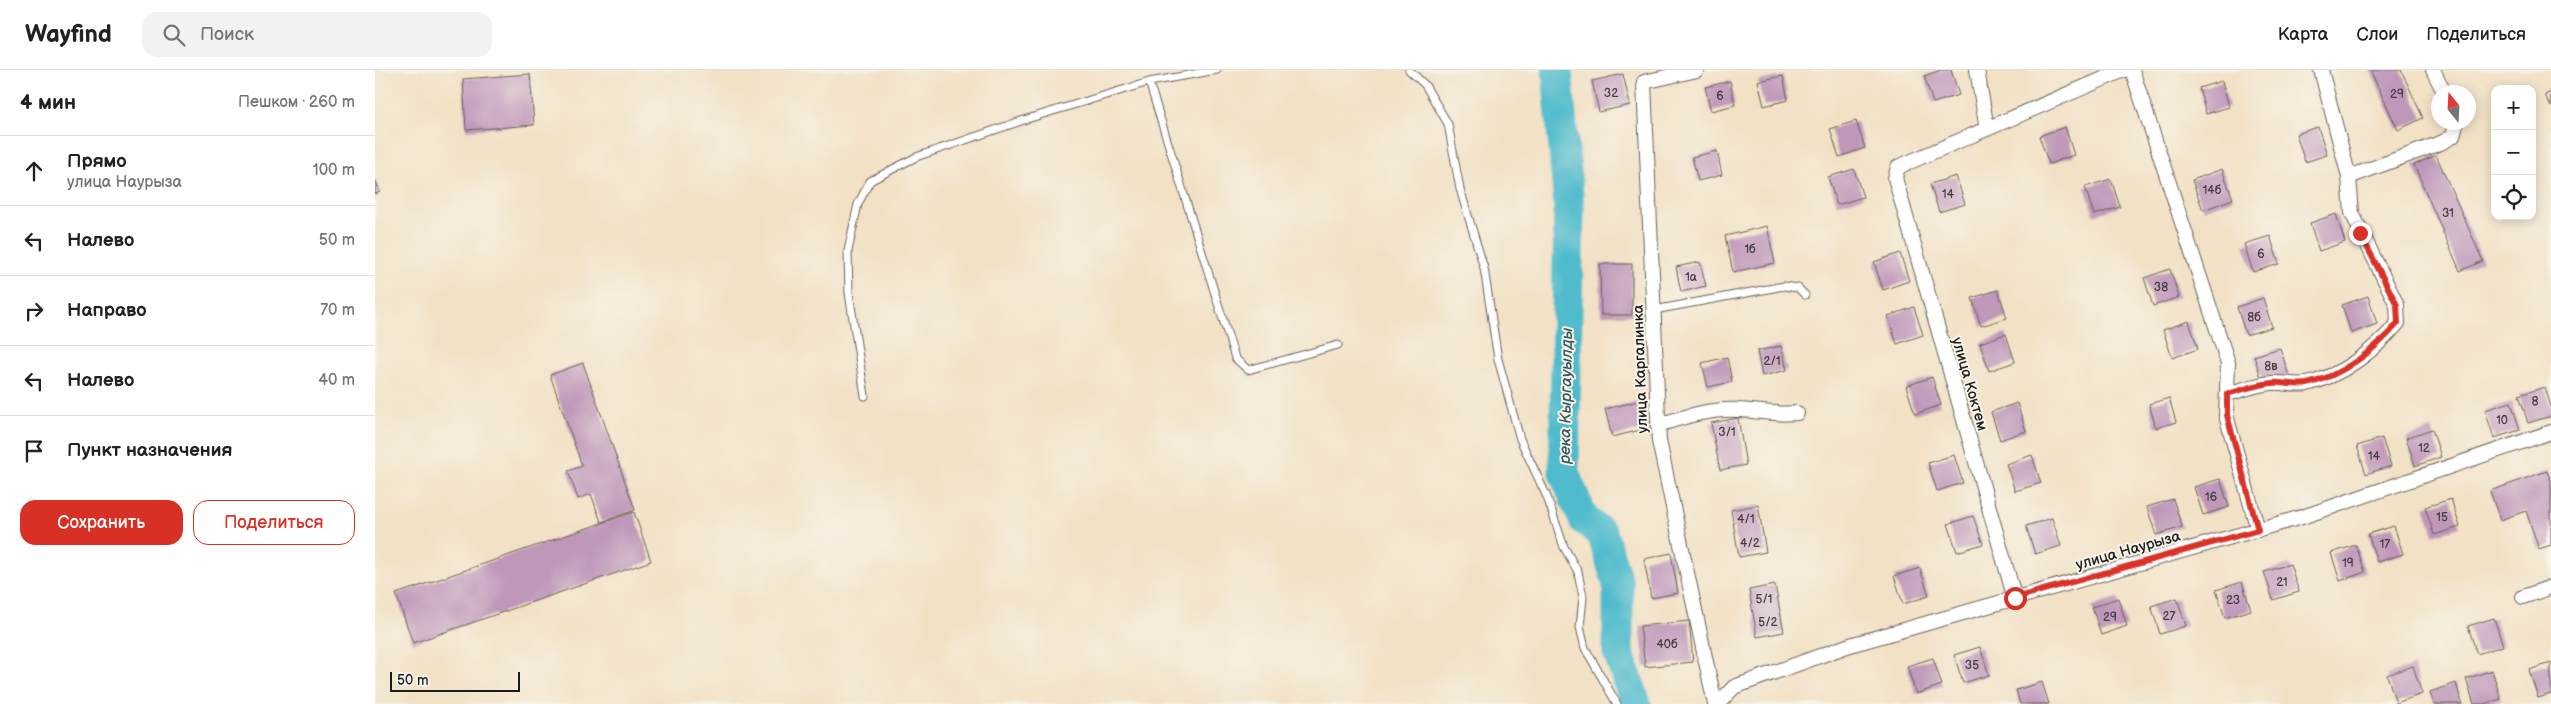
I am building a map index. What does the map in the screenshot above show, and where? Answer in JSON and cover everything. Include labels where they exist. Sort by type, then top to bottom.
[{"type":"street","name":"улица Каргалинка","points":[[1697,70],[1643,76],[1659,441],[1716,704]]},
{"type":"street","points":[[1977,70],[1987,129],[2124,70]]},
{"type":"street","points":[[2132,70],[2228,363],[2227,415],[2258,530]]},
{"type":"street","points":[[2227,394],[2272,383],[2304,384],[2328,377],[2379,343],[2398,323],[2397,305],[2352,213],[2349,178],[2321,70]]},
{"type":"street","points":[[2433,70],[2440,85]]},
{"type":"street","name":"улица Коктем","points":[[1987,129],[1898,167],[1895,178],[2015,598]]},
{"type":"street","points":[[2349,178],[2443,142],[2453,136],[2455,130]]},
{"type":"street","points":[[1658,425],[1699,413],[1738,410],[1773,415],[1797,413]]},
{"type":"street","name":"улица Наурыза","points":[[1716,704],[1734,687],[1841,648],[2301,517],[2551,432]]},
{"type":"street","points":[[2523,597],[2551,587]]},
{"type":"lane","points":[[865,396],[849,293],[848,251],[858,204],[870,181],[916,157],[1027,119],[1149,82],[1217,70]]},
{"type":"lane","points":[[1409,70],[1425,85],[1448,124],[1460,189],[1484,268],[1498,359],[1520,439],[1547,497],[1564,547],[1578,572],[1583,597],[1580,627],[1585,648],[1617,704]]},
{"type":"lane","points":[[1149,82],[1235,358],[1248,370],[1338,345]]},
{"type":"lane","points":[[1654,310],[1783,286],[1798,288],[1805,295]]},
{"type":"building","points":[[1941,70],[1951,70],[1959,95],[1933,103],[1924,76]]},
{"type":"building","points":[[2370,70],[2401,70],[2423,118],[2398,130]]},
{"type":"building","points":[[530,74],[534,125],[466,130],[463,79]]},
{"type":"building","points":[[1623,74],[1630,105],[1599,112],[1592,81]]},
{"type":"building","points":[[1783,76],[1788,100],[1764,106],[1758,81]]},
{"type":"building","points":[[1730,81],[1735,105],[1711,111],[1705,87]]},
{"type":"building","points":[[2222,81],[2229,107],[2206,114],[2199,88]]},
{"type":"building","points":[[2551,92],[2551,107],[2545,95]]},
{"type":"building","points":[[1856,121],[1865,148],[1839,157],[1830,129]]},
{"type":"building","points":[[2065,127],[2074,155],[2049,164],[2039,136]]},
{"type":"building","points":[[2318,127],[2327,155],[2305,162],[2296,134]]},
{"type":"building","points":[[1717,151],[1722,175],[1698,181],[1692,157]]},
{"type":"building","points":[[2436,155],[2483,261],[2460,271],[2414,165]]},
{"type":"building","points":[[1854,169],[1863,197],[1837,205],[1828,177]]},
{"type":"building","points":[[2222,169],[2233,199],[2203,210],[2192,180]]},
{"type":"building","points":[[1956,176],[1965,204],[1939,212],[1930,184]]},
{"type":"building","points":[[375,179],[380,192],[375,194]]},
{"type":"building","points":[[2111,179],[2120,207],[2094,215],[2085,187]]},
{"type":"building","points":[[2336,214],[2345,242],[2319,251],[2310,223]]},
{"type":"building","points":[[1767,226],[1775,263],[1733,272],[1725,236]]},
{"type":"building","points":[[2270,236],[2279,264],[2253,272],[2244,244]]},
{"type":"building","points":[[1900,253],[1909,281],[1883,290],[1874,262]]},
{"type":"building","points":[[1700,262],[1706,286],[1681,292],[1676,267]]},
{"type":"building","points":[[1600,264],[1632,264],[1632,315],[1601,315]]},
{"type":"building","points":[[2170,269],[2179,297],[2153,306],[2144,278]]},
{"type":"building","points":[[1998,290],[2007,318],[1981,326],[1972,298]]},
{"type":"building","points":[[2368,296],[2377,324],[2351,333],[2342,305]]},
{"type":"building","points":[[2263,298],[2272,327],[2246,335],[2237,307]]},
{"type":"building","points":[[1914,307],[1923,335],[1897,344],[1888,316]]},
{"type":"building","points":[[2189,321],[2198,349],[2172,358],[2163,330]]},
{"type":"building","points":[[2006,334],[2015,362],[1989,371],[1980,343]]},
{"type":"building","points":[[1781,346],[1787,370],[1762,376],[1757,351]]},
{"type":"building","points":[[2280,348],[2289,376],[2263,384],[2254,356]]},
{"type":"building","points":[[1727,357],[1732,382],[1708,387],[1702,363]]},
{"type":"building","points":[[583,363],[635,510],[601,522],[591,494],[578,499],[568,471],[582,466],[550,375]]},
{"type":"building","points":[[1932,377],[1941,405],[1915,414],[1906,386]]},
{"type":"building","points":[[2545,387],[2551,407],[2551,416],[2528,423],[2519,395]]},
{"type":"building","points":[[2169,398],[2176,422],[2156,428],[2149,404]]},
{"type":"building","points":[[1642,400],[1649,428],[1612,437],[1605,409]]},
{"type":"building","points":[[2511,402],[2520,430],[2494,438],[2485,410]]},
{"type":"building","points":[[2017,403],[2026,431],[2000,440],[1991,412]]},
{"type":"building","points":[[1738,418],[1746,465],[1720,470],[1711,423]]},
{"type":"building","points":[[2432,429],[2441,457],[2415,466],[2406,438]]},
{"type":"building","points":[[2382,438],[2391,466],[2366,474],[2357,446]]},
{"type":"building","points":[[1954,455],[1963,483],[1937,491],[1928,463]]},
{"type":"building","points":[[2032,455],[2041,483],[2015,491],[2006,464]]},
{"type":"building","points":[[2547,471],[2551,481],[2551,545],[2539,549],[2526,511],[2500,520],[2490,491]]},
{"type":"building","points":[[2220,479],[2229,507],[2203,515],[2194,487]]},
{"type":"building","points":[[2173,499],[2182,527],[2156,535],[2147,507]]},
{"type":"building","points":[[2451,499],[2460,527],[2434,535],[2425,507]]},
{"type":"building","points":[[1758,505],[1766,552],[1739,557],[1731,510]]},
{"type":"building","points":[[634,512],[651,561],[413,643],[396,594]]},
{"type":"building","points":[[1973,516],[1983,544],[1957,552],[1948,524]]},
{"type":"building","points":[[2052,518],[2061,546],[2035,554],[2026,526]]},
{"type":"building","points":[[2394,526],[2403,554],[2377,562],[2368,534]]},
{"type":"building","points":[[2356,545],[2365,572],[2340,581],[2331,553]]},
{"type":"building","points":[[1671,553],[1678,593],[1651,598],[1644,559]]},
{"type":"building","points":[[2290,564],[2299,592],[2273,600],[2264,572]]},
{"type":"building","points":[[1920,568],[1929,596],[1903,604],[1894,576]]},
{"type":"building","points":[[2242,582],[2251,610],[2225,618],[2216,590]]},
{"type":"building","points":[[1775,585],[1784,632],[1757,637],[1749,590]]},
{"type":"building","points":[[2118,598],[2127,626],[2101,635],[2092,607]]},
{"type":"building","points":[[2177,598],[2186,626],[2160,634],[2151,606]]},
{"type":"building","points":[[2494,618],[2503,646],[2477,654],[2468,626]]},
{"type":"building","points":[[1689,621],[1693,662],[1645,667],[1640,626]]},
{"type":"building","points":[[1980,647],[1989,675],[1963,683],[1954,655]]},
{"type":"building","points":[[1933,658],[1942,685],[1916,694],[1907,666]]},
{"type":"building","points":[[2551,663],[2551,694],[2538,698],[2529,670]]},
{"type":"building","points":[[2413,666],[2422,694],[2396,703],[2387,675]]},
{"type":"building","points":[[2492,670],[2501,699],[2484,704],[2474,704],[2466,679]]},
{"type":"building","points":[[2042,682],[2049,704],[2020,704],[2016,690]]},
{"type":"building","points":[[2456,683],[2462,704],[2434,704],[2430,692]]},
{"type":"waterway","name":"река Кыргауылды","points":[[1557,70],[1569,207],[1564,473],[1584,520],[1602,533],[1618,584],[1618,652],[1636,704]]},
{"type":"route","points":[[2015,598],[2258,530],[2227,415],[2227,394],[2272,383],[2304,384],[2328,377],[2357,360],[2386,337],[2398,323],[2397,305],[2360,233]]}]
